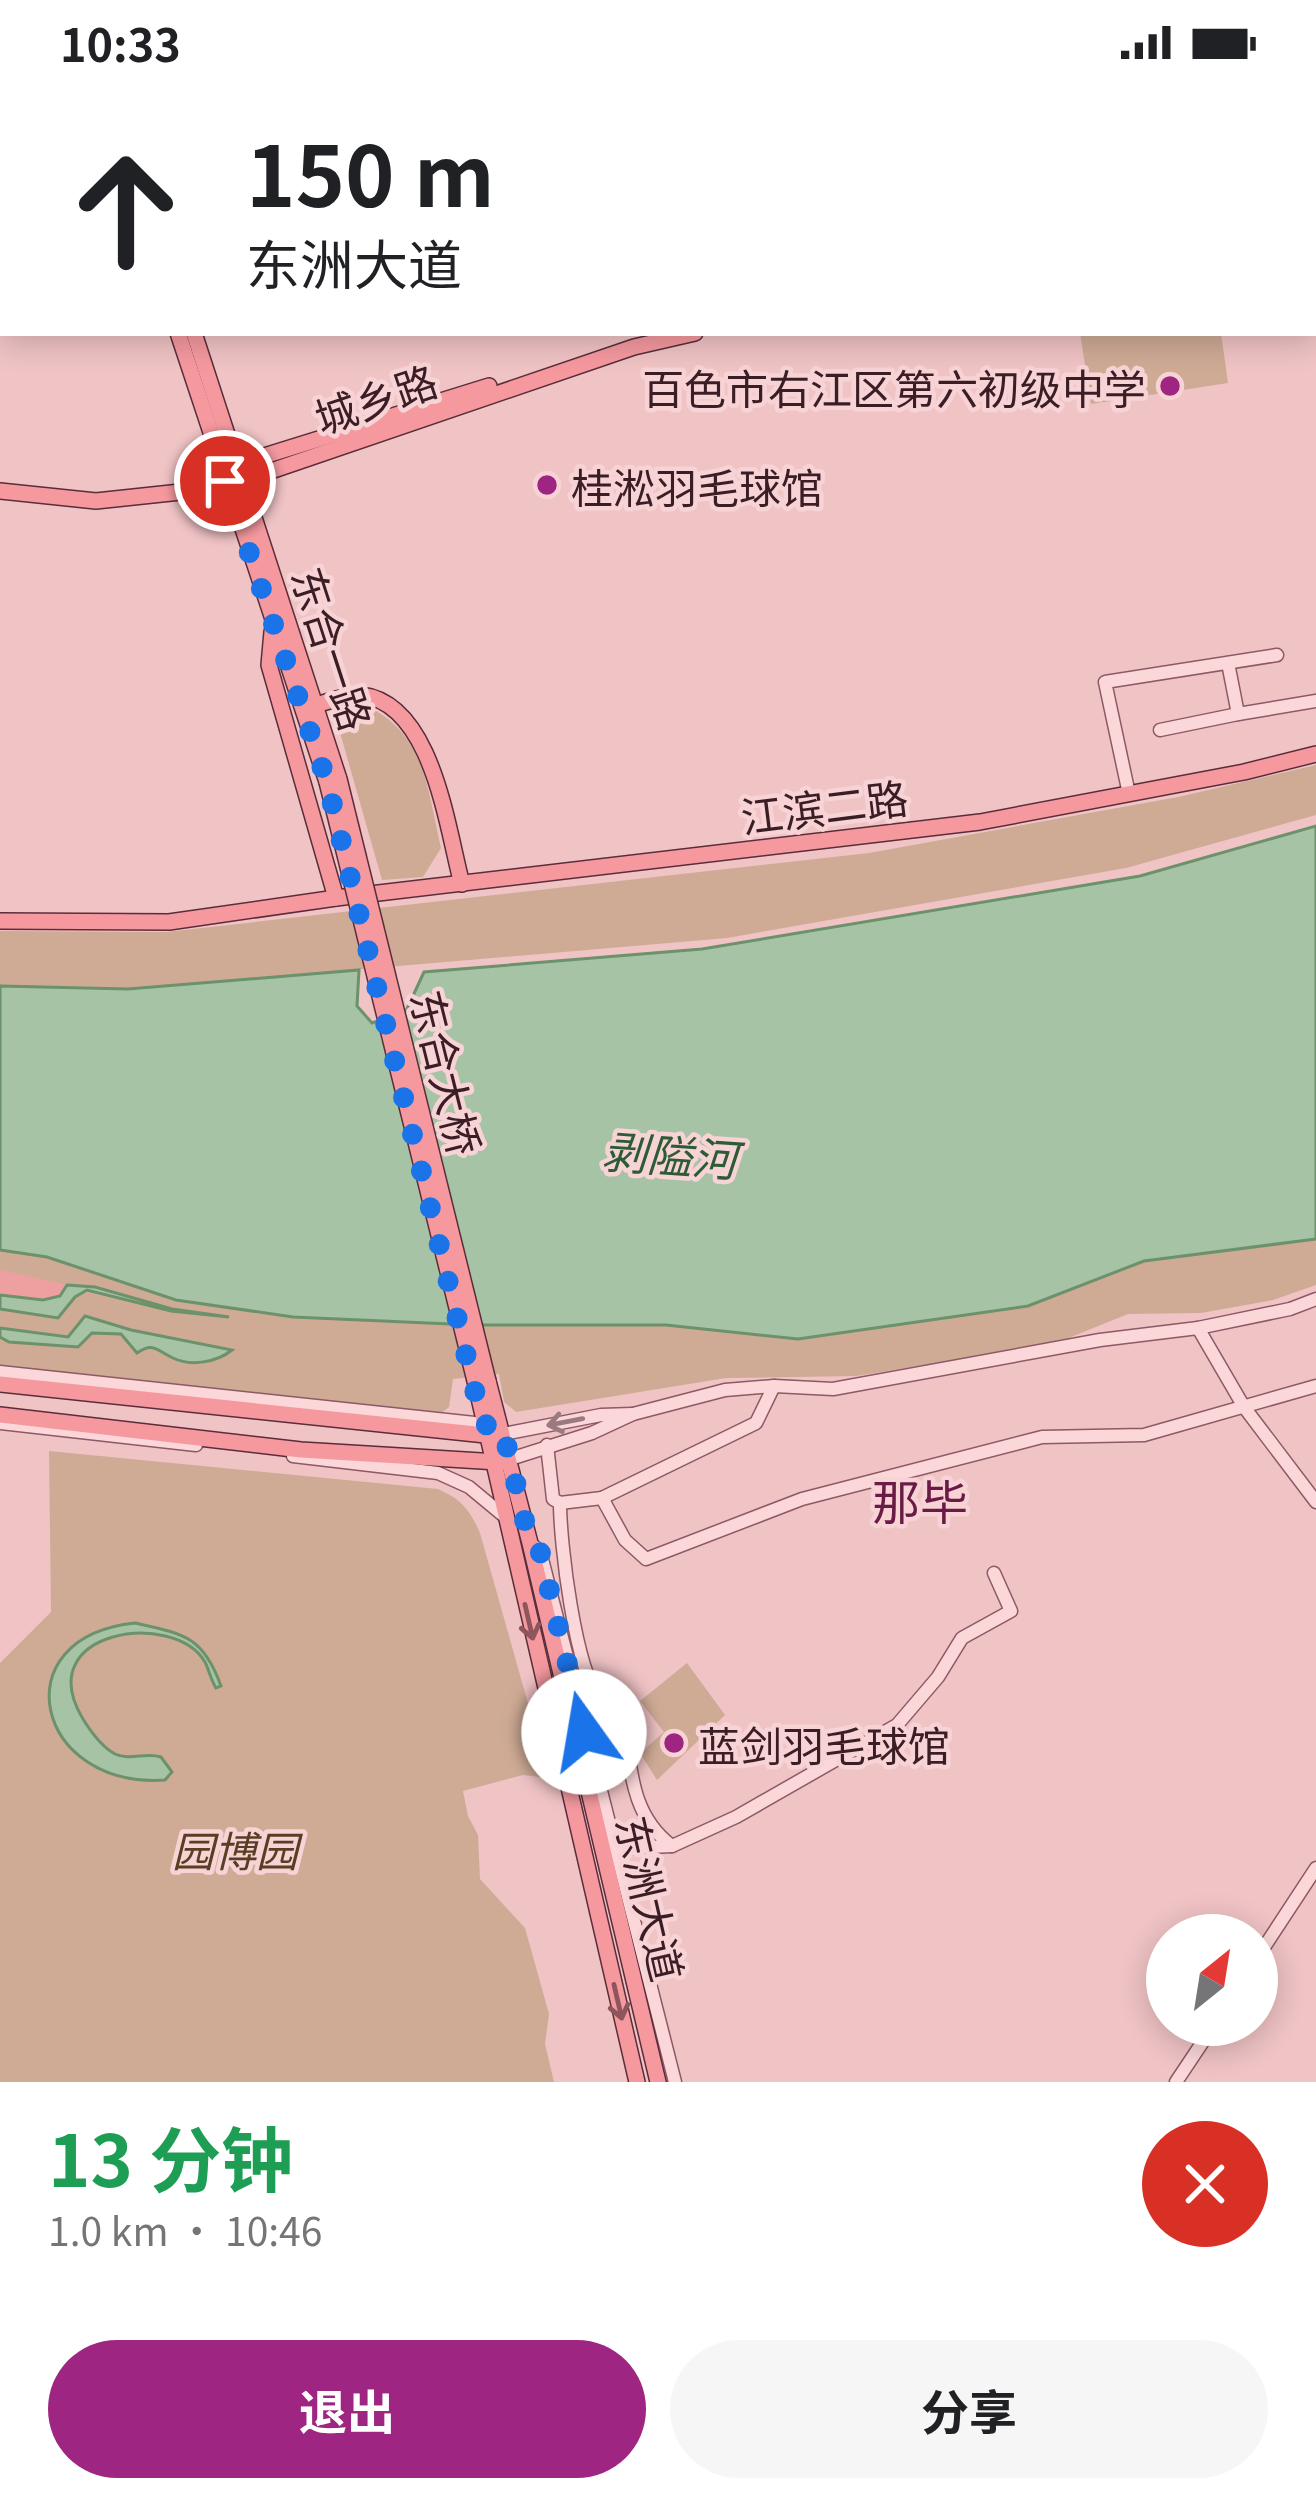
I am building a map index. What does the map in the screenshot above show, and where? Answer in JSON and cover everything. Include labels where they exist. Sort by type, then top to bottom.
[{"type":"main road","name":"东合一路","points":[[179,336],[315,705],[333,781]]},
{"type":"main road","name":"东合一路","points":[[195,336],[273,623],[333,781]]},
{"type":"main road","name":"城乡路","points":[[232,474],[655,336]]},
{"type":"main road","name":"城乡路","points":[[0,487],[96,494],[188,484],[682,336]]},
{"type":"main road","points":[[273,623],[269,664],[336,898]]},
{"type":"main road","points":[[315,705],[360,695],[386,705],[408,722],[424,744],[463,884]]},
{"type":"main road","name":"江滨二路","points":[[0,921],[169,922],[980,822],[1316,754]]},
{"type":"main road","name":"东合大桥","points":[[333,781],[482,1383]]},
{"type":"main road","name":"东洲大道","points":[[482,1383],[501,1461],[530,1543],[609,1848],[658,2082]]},
{"type":"main road","points":[[0,1384],[493,1430]]},
{"type":"main road","points":[[0,1419],[286,1450],[501,1461]]},
{"type":"main road","name":"东洲大道","points":[[501,1461],[504,1516],[637,2082]]},
{"type":"main road","points":[[518,1576],[537,1573]]},
{"type":"street","points":[[1129,794],[1105,682],[1276,655]]},
{"type":"street","points":[[1228,663],[1238,714]]},
{"type":"street","points":[[1160,730],[1316,701]]},
{"type":"street","points":[[501,1461],[592,1433],[633,1414],[725,1390],[833,1389],[1100,1340],[1198,1328],[1316,1299]]},
{"type":"street","points":[[1198,1328],[1244,1407],[1316,1502]]},
{"type":"street","points":[[0,1372],[493,1430],[633,1414]]},
{"type":"street","points":[[548,1444],[553,1499],[560,1503],[602,1498],[756,1423],[774,1386]]},
{"type":"street","points":[[602,1498],[625,1540],[646,1559],[802,1499],[1042,1437],[1144,1436],[1316,1386]]},
{"type":"street","points":[[286,1450],[438,1473],[469,1486],[504,1516]]},
{"type":"street","points":[[560,1503],[567,1582],[592,1684],[600,1699],[622,1716],[639,1807],[651,1830],[672,1846]]},
{"type":"street","points":[[530,1543],[540,1551],[609,1848],[675,2082]]},
{"type":"street","points":[[609,1848],[670,1849],[897,1725],[938,1677],[962,1638],[1011,1610],[994,1573]]},
{"type":"street","points":[[1278,1926],[1316,1868]]},
{"type":"street","points":[[1176,2082],[1200,2046]]},
{"type":"green space","points":[[1080,336],[1221,336],[1228,383],[1091,404]]},
{"type":"green space","points":[[361,704],[399,729],[420,763],[441,848],[423,877],[382,880],[337,722],[340,708]]},
{"type":"green space","points":[[1316,765],[1316,815],[1126,868],[727,938],[128,989],[0,986],[0,931],[166,932],[869,853],[1178,797]]},
{"type":"green space","points":[[1316,1239],[1316,1285],[1273,1300],[1201,1313],[1128,1314],[1066,1339],[856,1376],[726,1378],[516,1412],[504,1402],[499,1374],[453,1379],[449,1407],[439,1415],[0,1366],[0,1250],[47,1257],[176,1300],[666,1325],[798,1339],[1028,1306],[1144,1261]]},
{"type":"green space","name":"园博园","points":[[49,1451],[438,1489],[468,1512],[480,1533],[549,1778],[523,1775],[463,1791],[478,1835],[480,1879],[525,1928],[549,2014],[545,2044],[554,2082],[0,2082],[0,1663],[51,1612]]},
{"type":"green space","points":[[687,1663],[725,1715],[657,1780],[640,1753],[664,1732],[640,1701]]},
{"type":"sand","points":[[0,1270],[67,1285],[53,1298],[8,1297],[0,1295]]},
{"type":"water","name":"剥隘河","points":[[1316,826],[1316,1239],[1144,1261],[1028,1306],[798,1339],[666,1325],[473,1325],[293,1317],[176,1300],[47,1257],[0,1250],[0,986],[128,989],[359,970],[357,1006],[372,1023],[406,1011],[424,972],[702,949],[1140,876]]},
{"type":"water","points":[[67,1285],[229,1317],[171,1311],[87,1290],[58,1318],[0,1309],[0,1295],[43,1300],[60,1296]]},
{"type":"water","points":[[85,1316],[232,1350],[196,1363],[152,1347],[137,1353],[121,1334],[92,1333],[78,1347],[9,1342],[0,1337],[0,1328],[68,1337]]},
{"type":"water","points":[[135,1623],[190,1640],[207,1657],[221,1686],[216,1688],[205,1662],[189,1646],[165,1636],[139,1633],[112,1637],[90,1648],[75,1665],[71,1689],[83,1719],[101,1743],[121,1756],[161,1757],[172,1772],[165,1780],[121,1776],[86,1761],[63,1738],[51,1710],[51,1681],[64,1655],[92,1634]]},
{"type":"place","name":"百色市右江区第六初级中学","points":[[1170,386]]},
{"type":"place","name":"桂淞羽毛球馆","points":[[547,485]]},
{"type":"place","name":"蓝剑羽毛球馆","points":[[674,1743]]},
{"type":"district","name":"那毕","points":[[920,1499]]},
{"type":"route","points":[[225,481],[327,782],[483,1425],[500,1424],[504,1434],[530,1543],[540,1551],[584,1732]]}]
